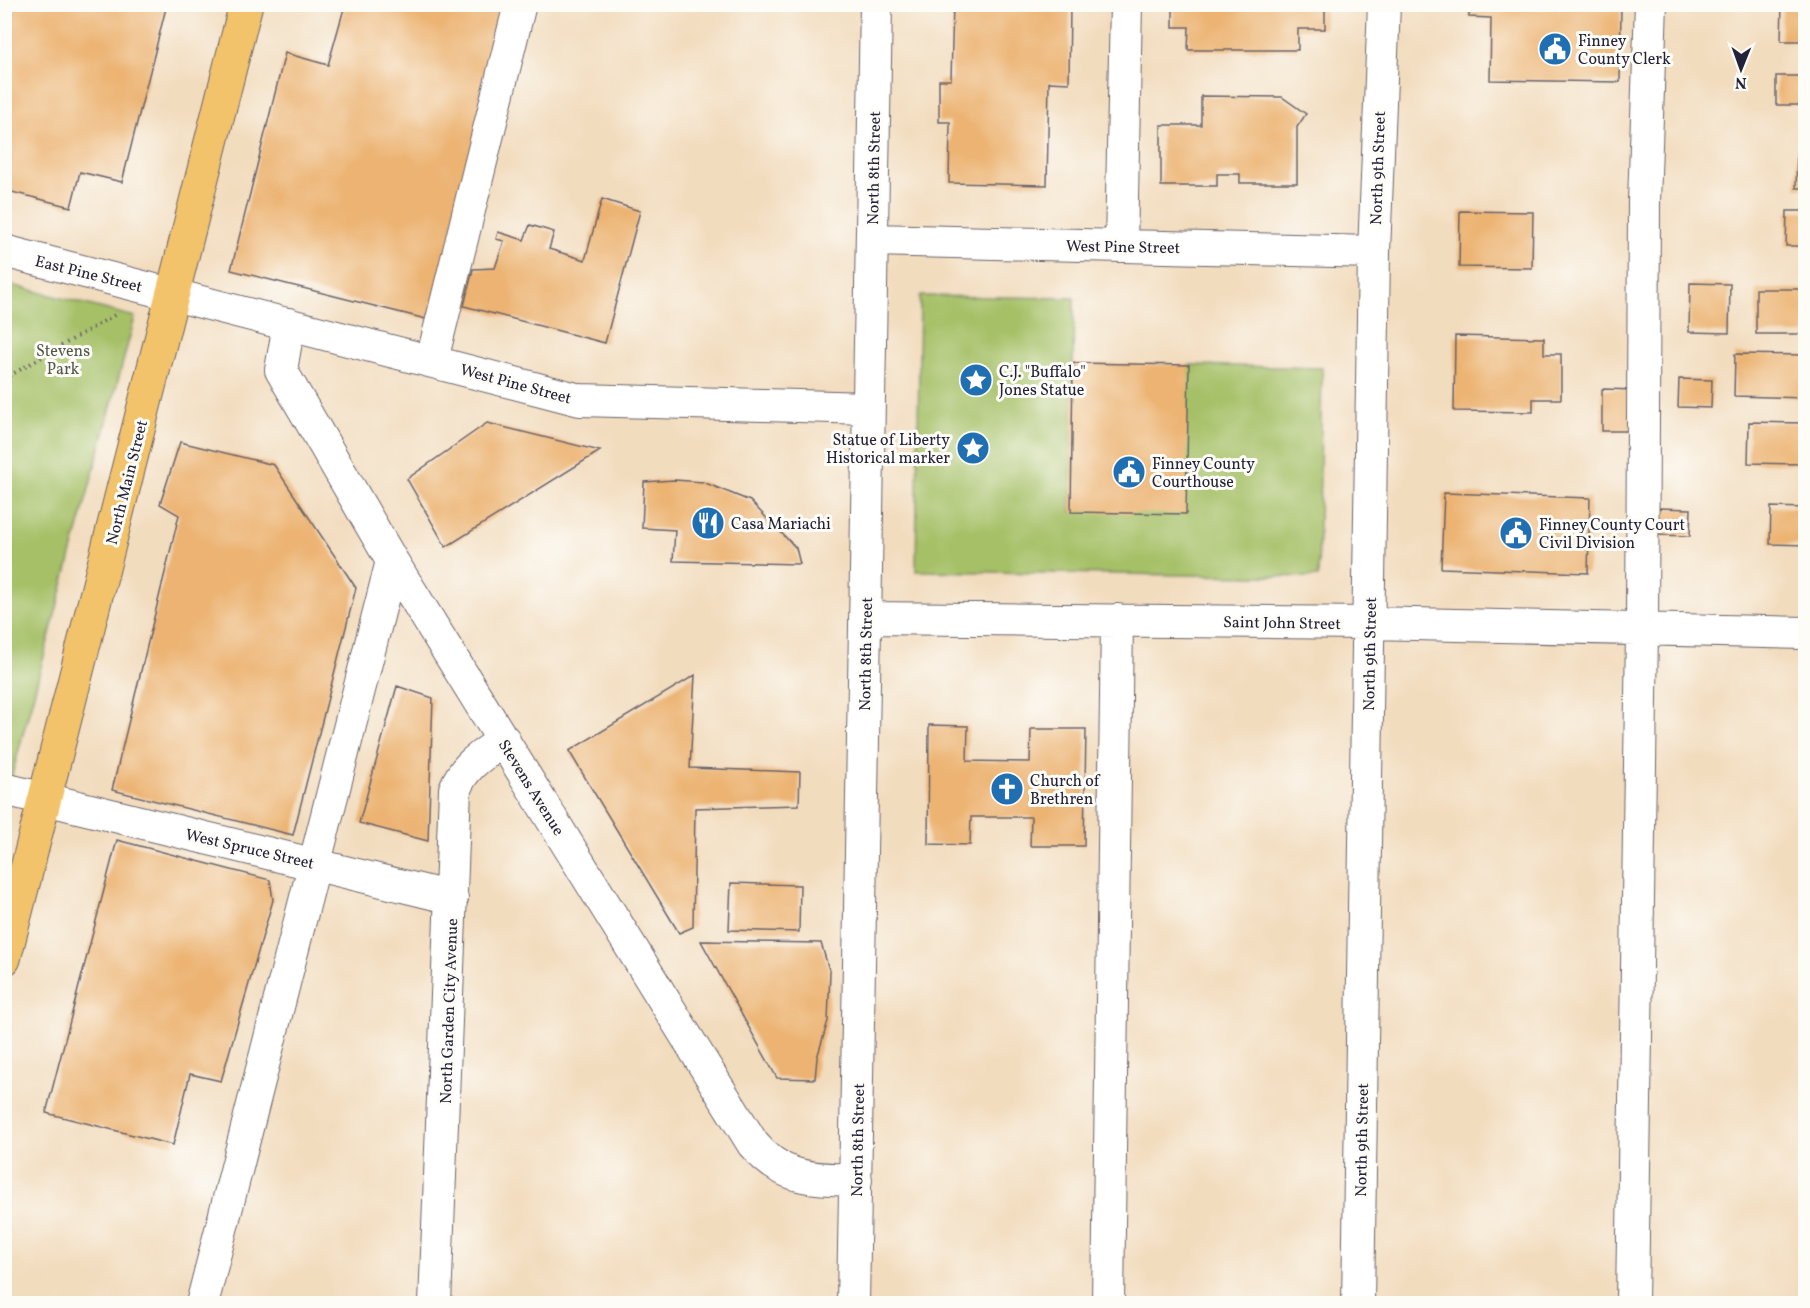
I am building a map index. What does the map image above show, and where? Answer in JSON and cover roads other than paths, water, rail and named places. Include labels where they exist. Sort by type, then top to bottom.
[{"type":"main road","name":"North Main Street","points":[[4,959],[46,799],[165,292],[246,4]]},
{"type":"street","points":[[432,360],[520,4]]},
{"type":"street","name":"North 8th Street","points":[[853,1304],[866,618],[867,408],[876,4]]},
{"type":"street","points":[[1121,246],[1126,4]]},
{"type":"street","name":"North 9th Street","points":[[1358,1304],[1374,252],[1384,4]]},
{"type":"street","points":[[1632,1304],[1642,630],[1644,202],[1651,4]]},
{"type":"street","name":"West Pine Street","points":[[872,240],[1374,252]]},
{"type":"street","name":"East Pine Street","points":[[4,251],[165,292]]},
{"type":"street","name":"West Pine Street","points":[[165,292],[580,400],[867,408]]},
{"type":"street","name":"Stevens Avenue","points":[[289,324],[281,370],[392,561],[753,1144],[765,1158],[781,1170],[800,1176],[856,1180]]},
{"type":"street","points":[[202,1304],[392,561]]},
{"type":"street","name":"Saint John Street","points":[[866,618],[1370,623],[1806,633]]},
{"type":"street","points":[[1108,1304],[1117,621]]},
{"type":"street","name":"North Garden City Avenue","points":[[435,1304],[455,789],[460,776],[468,766],[504,740]]},
{"type":"street","name":"West Spruce Street","points":[[4,789],[452,898]]},
{"type":"place","name":"Finney County Clerk","points":[[1555,49]]},
{"type":"place","name":"C.J. \"Buffalo\" Jones Statue","points":[[976,380]]},
{"type":"place","name":"Statue of Liberty Historical marker","points":[[973,448]]},
{"type":"place","name":"Finney County Courthouse","points":[[1129,472]]},
{"type":"place","name":"Casa Mariachi","points":[[708,523]]},
{"type":"place","name":"Finney County Court Civil Division","points":[[1516,533]]},
{"type":"place","name":"Church of Brethren","points":[[1007,789]]},
{"type":"park label","name":"Stevens Park","points":[[63,359]]}]
